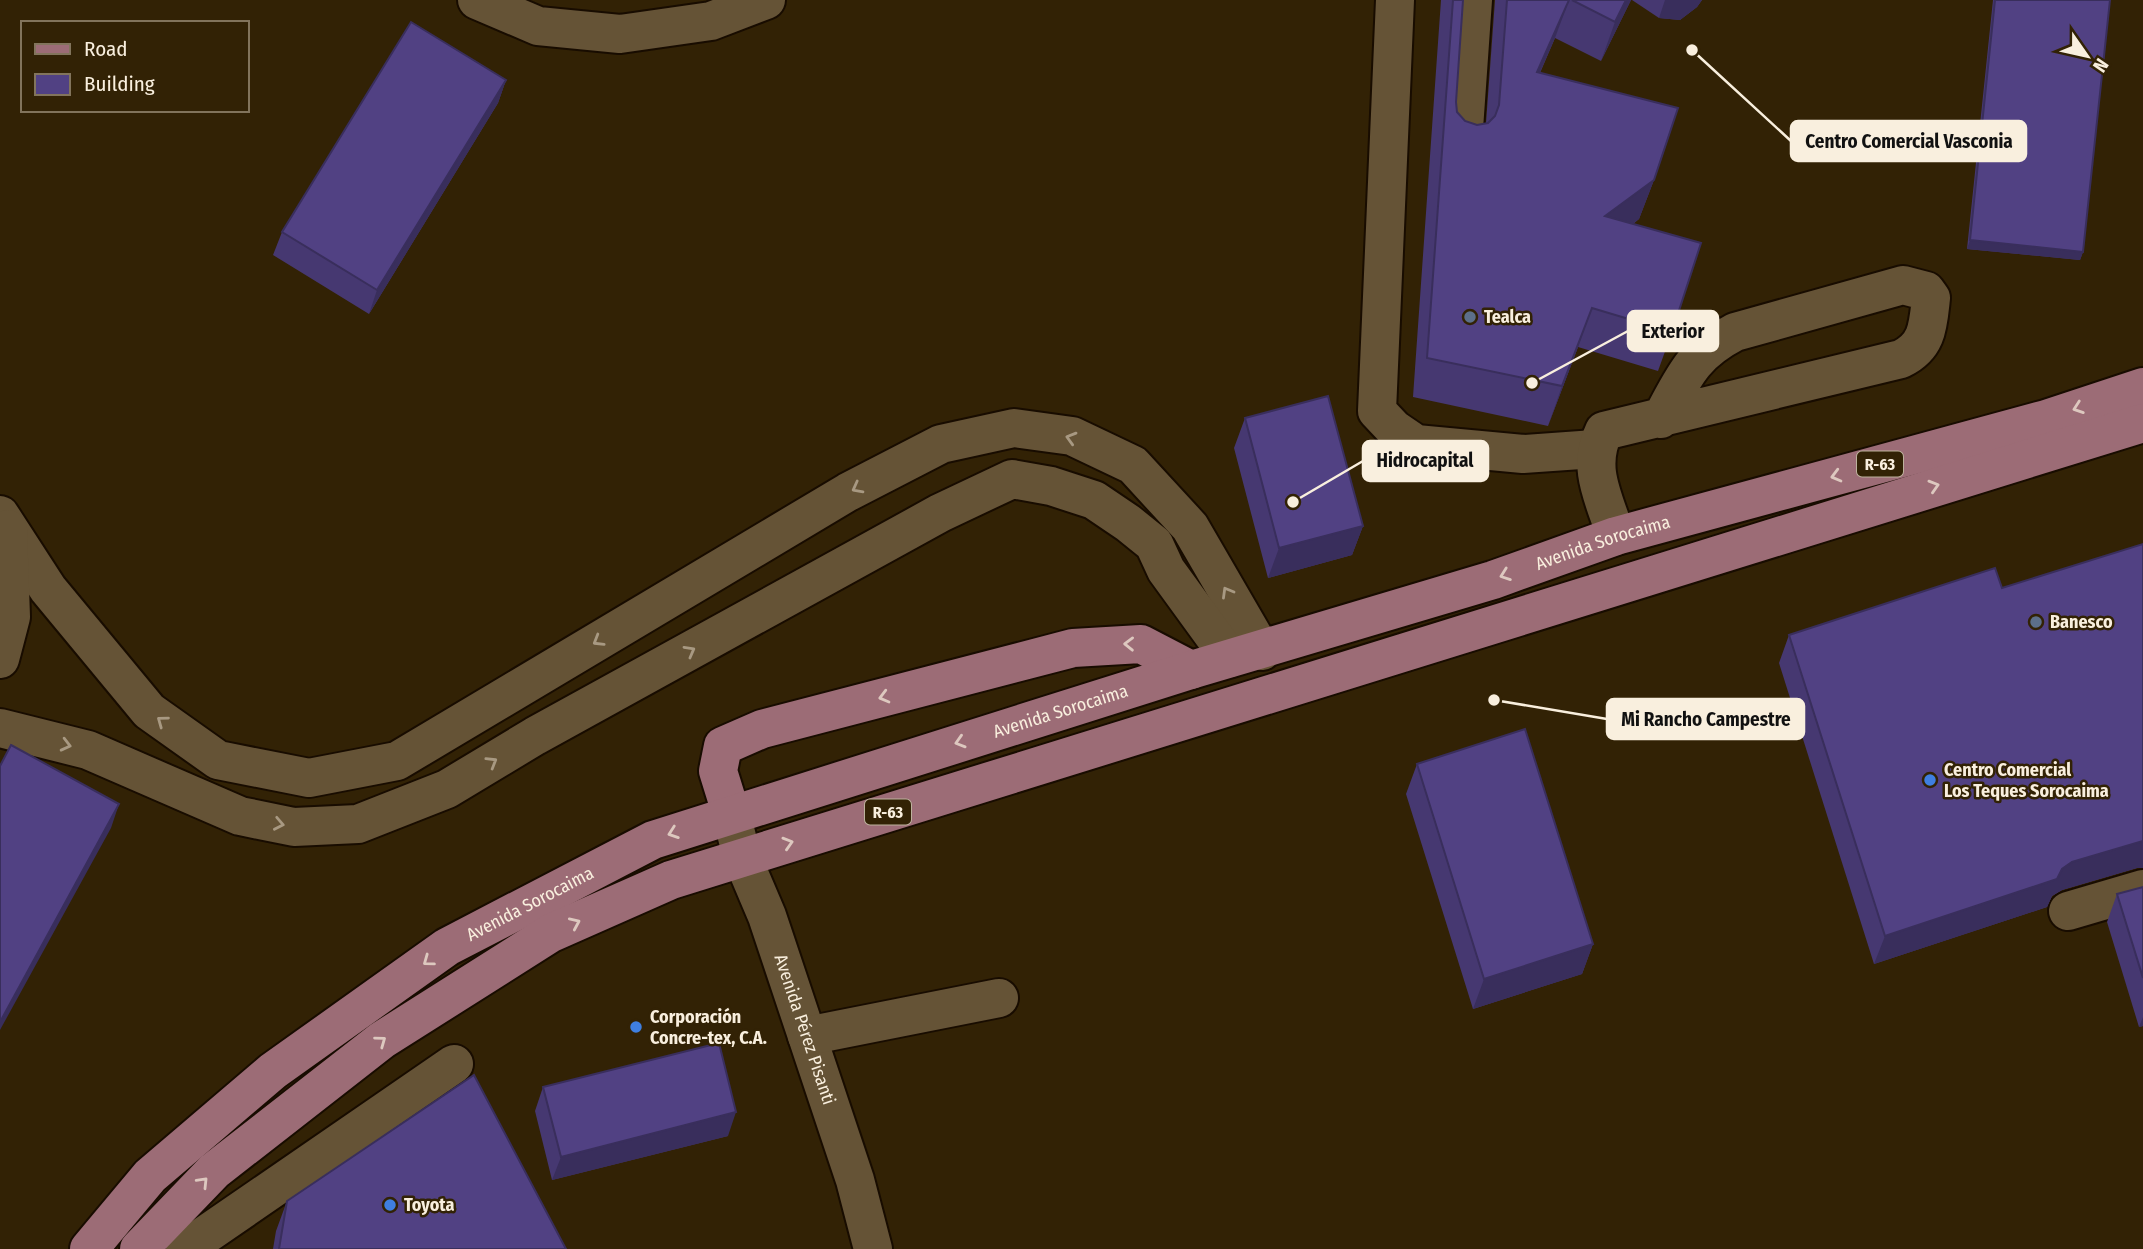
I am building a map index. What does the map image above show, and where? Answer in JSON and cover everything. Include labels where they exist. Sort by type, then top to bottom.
[{"type":"main road","name":"Avenida Sorocaima","points":[[89,1249],[150,1176],[273,1072],[447,947],[653,839],[1191,670],[1493,580],[1616,536],[2046,419],[2143,387]]},
{"type":"main road","name":"Avenida Sorocaima","points":[[139,1249],[177,1238],[214,1171],[382,1040],[551,933],[671,880],[2143,423]]},
{"type":"main road","points":[[731,813],[718,771],[723,746],[762,729],[1073,648],[1141,644],[1191,670]]},
{"type":"street","points":[[477,0],[538,26],[620,34],[711,21],[766,0]]},
{"type":"street","points":[[1395,0],[1377,411],[1394,429],[1416,444],[1523,454],[1595,449]]},
{"type":"street","points":[[1463,143],[1473,0]]},
{"type":"street","points":[[1616,536],[1594,467],[1595,449],[1604,431],[1661,419],[1901,359],[1915,352],[1927,335],[1931,298],[1926,291],[1903,285],[1735,332],[1710,344],[1692,363],[1661,419]]},
{"type":"street","points":[[4,521],[48,589],[149,711],[218,760],[309,778],[397,761],[848,492],[941,444],[1014,428],[1072,436],[1133,464],[1190,527],[1246,654]]},
{"type":"street","points":[[0,728],[88,751],[240,816],[294,827],[358,824],[447,789],[547,729],[928,520],[1012,479],[1051,486],[1094,500],[1128,523],[1154,544],[1166,570],[1246,654]]},
{"type":"street","points":[[0,659],[11,617],[4,521]]},
{"type":"street","name":"Avenida Pérez Pisanti","points":[[731,813],[742,857],[767,916],[855,1180],[873,1249]]},
{"type":"street","points":[[2068,911],[2143,889]]},
{"type":"street","points":[[807,1036],[999,998]]},
{"type":"street","points":[[150,1176],[177,1238],[454,1064]]},
{"type":"building","points":[[1453,0],[1463,0],[1456,102],[1457,112],[1465,121],[1477,125],[1488,123],[1495,116],[1499,105],[1507,0],[1569,0],[1537,72],[1678,108],[1654,180],[1605,216],[1701,243],[1672,332],[1592,308],[1562,386],[1427,358]]},
{"type":"building","points":[[1572,0],[1626,0],[1615,22]]},
{"type":"building","points":[[1995,0],[2110,0],[2083,252],[1970,240]]},
{"type":"building","points":[[411,22],[506,80],[377,290],[282,232]]},
{"type":"building","points":[[1328,396],[1363,526],[1279,548],[1245,418]]},
{"type":"building","points":[[2143,544],[2143,841],[2072,862],[2062,869],[2057,879],[1885,936],[1789,635],[1995,568],[2002,588]]},
{"type":"building","points":[[1525,729],[1593,944],[1484,979],[1417,764]]},
{"type":"building","points":[[11,745],[119,804],[0,1022],[0,766]]},
{"type":"building","points":[[2143,887],[2143,978],[2117,894]]},
{"type":"building","points":[[719,1043],[736,1112],[561,1157],[543,1087]]},
{"type":"building","points":[[474,1075],[566,1249],[279,1249],[287,1201]]},
{"type":"place","name":"Centro Comercial Vasconia","points":[[1692,50]]},
{"type":"place","name":"Tealca","points":[[1470,317]]},
{"type":"place","name":"Exterior","points":[[1532,383]]},
{"type":"place","name":"Hidrocapital","points":[[1293,502]]},
{"type":"place","name":"Banesco","points":[[2036,622]]},
{"type":"place","name":"Mi Rancho Campestre","points":[[1494,700]]},
{"type":"place","name":"Centro Comercial Los Teques Sorocaima","points":[[1930,780]]},
{"type":"place","name":"Corporación Concre-tex, C.A.","points":[[636,1027]]},
{"type":"place","name":"Toyota","points":[[390,1205]]}]
